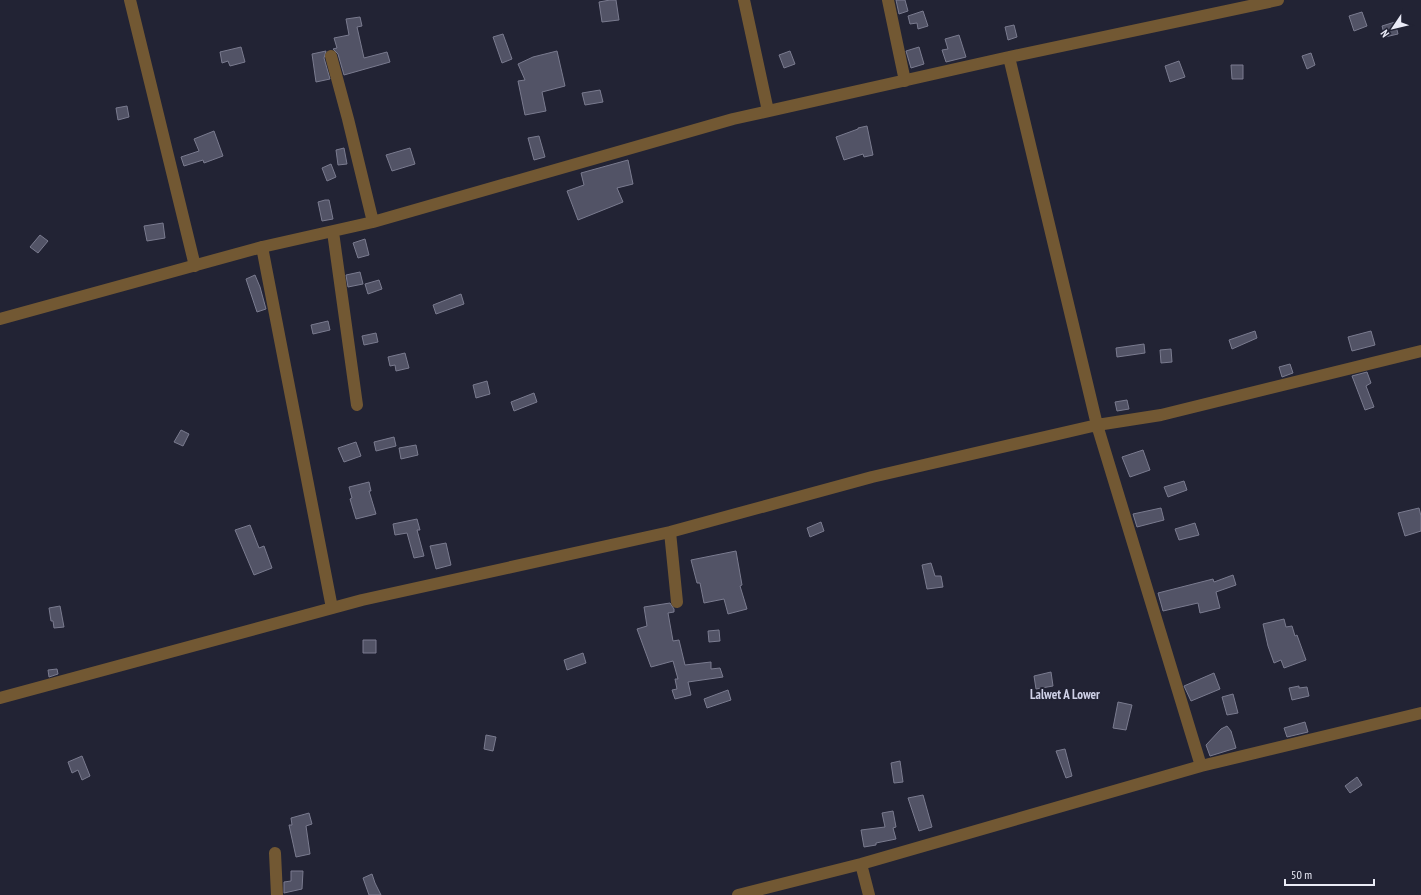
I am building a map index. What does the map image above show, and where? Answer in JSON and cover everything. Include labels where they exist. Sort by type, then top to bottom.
[{"type":"street","points":[[130,0],[195,266]]},
{"type":"street","points":[[744,0],[768,112]]},
{"type":"street","points":[[888,0],[905,81]]},
{"type":"street","points":[[0,319],[262,247],[373,222],[733,119],[1008,57],[1278,0]]},
{"type":"street","points":[[331,56],[373,222]]},
{"type":"street","points":[[1008,57],[1097,425],[1201,766]]},
{"type":"street","points":[[332,232],[357,405]]},
{"type":"street","points":[[262,247],[332,608]]},
{"type":"street","points":[[0,698],[362,600],[670,532],[872,477],[1097,425],[1161,415],[1421,351]]},
{"type":"street","points":[[670,532],[677,602]]},
{"type":"street","points":[[738,895],[861,864],[1201,766],[1421,713]]},
{"type":"street","points":[[275,853],[277,895]]},
{"type":"street","points":[[861,864],[869,895]]},
{"type":"building","points":[[616,0],[619,20],[602,22],[599,2]]},
{"type":"building","points":[[896,0],[905,0],[908,11],[899,14]]},
{"type":"building","points":[[923,11],[928,26],[918,29],[917,23],[910,24],[908,16]]},
{"type":"building","points":[[1362,12],[1367,26],[1354,31],[1349,16]]},
{"type":"building","points":[[360,17],[362,26],[357,27],[364,58],[387,52],[390,62],[344,75],[338,54],[333,49],[337,48],[334,38],[349,35],[346,19]]},
{"type":"building","points":[[1395,22],[1398,34],[1385,37],[1382,26]]},
{"type":"building","points":[[1014,25],[1017,37],[1008,40],[1005,27]]},
{"type":"building","points":[[503,34],[512,59],[502,63],[493,37]]},
{"type":"building","points":[[959,35],[966,57],[946,62],[942,50],[948,49],[945,39]]},
{"type":"building","points":[[241,47],[245,62],[230,66],[228,61],[222,63],[220,52]]},
{"type":"building","points":[[919,47],[924,64],[911,68],[906,51]]},
{"type":"building","points":[[326,51],[324,58],[330,79],[316,82],[312,54]]},
{"type":"building","points":[[557,51],[565,86],[542,92],[546,111],[525,115],[518,81],[525,80],[518,64],[533,57]]},
{"type":"building","points":[[790,51],[795,64],[784,68],[779,55]]},
{"type":"building","points":[[1311,53],[1315,65],[1307,69],[1302,56]]},
{"type":"building","points":[[1179,61],[1185,77],[1170,82],[1165,66]]},
{"type":"building","points":[[1231,65],[1243,65],[1243,79],[1232,79]]},
{"type":"building","points":[[600,90],[603,102],[585,105],[582,93]]},
{"type":"building","points":[[127,106],[129,117],[118,120],[116,108]]},
{"type":"building","points":[[867,126],[873,155],[864,157],[863,154],[844,160],[836,137]]},
{"type":"building","points":[[214,131],[223,156],[204,163],[203,160],[184,166],[181,157],[199,151],[194,139]]},
{"type":"building","points":[[539,136],[545,157],[534,160],[528,138]]},
{"type":"building","points":[[344,148],[347,164],[338,165],[336,150]]},
{"type":"building","points":[[410,148],[415,164],[392,171],[386,155]]},
{"type":"building","points":[[628,160],[633,184],[617,188],[623,202],[578,220],[567,191],[584,185],[581,173]]},
{"type":"building","points":[[331,164],[336,177],[327,181],[322,168]]},
{"type":"building","points":[[329,200],[333,219],[322,221],[318,202]]},
{"type":"building","points":[[163,223],[165,238],[147,241],[144,226]]},
{"type":"building","points":[[40,235],[48,241],[38,253],[30,247]]},
{"type":"building","points":[[365,239],[369,255],[358,258],[353,243]]},
{"type":"building","points":[[360,272],[363,284],[348,287],[346,275]]},
{"type":"building","points":[[255,275],[266,309],[257,312],[246,279]]},
{"type":"building","points":[[379,280],[382,289],[368,294],[365,284]]},
{"type":"building","points":[[461,294],[464,304],[436,314],[433,305]]},
{"type":"building","points":[[328,321],[330,330],[313,334],[311,325]]},
{"type":"building","points":[[1255,331],[1257,338],[1232,349],[1229,340]]},
{"type":"building","points":[[1371,331],[1375,345],[1352,351],[1348,337]]},
{"type":"building","points":[[376,333],[378,342],[364,345],[362,336]]},
{"type":"building","points":[[1144,344],[1145,353],[1117,357],[1116,348]]},
{"type":"building","points":[[1171,349],[1172,362],[1161,363],[1160,350]]},
{"type":"building","points":[[405,353],[409,368],[396,371],[395,365],[390,366],[388,357]]},
{"type":"building","points":[[1290,364],[1293,373],[1282,377],[1279,367]]},
{"type":"building","points":[[1367,372],[1371,383],[1366,386],[1374,407],[1365,410],[1352,376]]},
{"type":"building","points":[[487,381],[490,394],[476,398],[473,385]]},
{"type":"building","points":[[534,393],[537,402],[514,411],[511,402]]},
{"type":"building","points":[[1127,400],[1129,409],[1117,411],[1115,402]]},
{"type":"building","points":[[181,430],[189,434],[183,446],[174,442]]},
{"type":"building","points":[[394,437],[396,446],[376,451],[374,442]]},
{"type":"building","points":[[356,442],[361,456],[344,462],[338,448]]},
{"type":"building","points":[[416,445],[418,455],[401,459],[399,448]]},
{"type":"building","points":[[1143,450],[1150,470],[1130,477],[1122,457]]},
{"type":"building","points":[[1184,481],[1187,490],[1168,497],[1164,487]]},
{"type":"building","points":[[369,482],[371,491],[369,491],[376,514],[356,519],[350,499],[352,498],[349,487]]},
{"type":"building","points":[[1161,508],[1164,520],[1137,527],[1133,514]]},
{"type":"building","points":[[1419,508],[1421,516],[1421,531],[1405,536],[1398,513]]},
{"type":"building","points":[[417,519],[420,530],[417,530],[424,556],[414,558],[407,533],[395,535],[393,524]]},
{"type":"building","points":[[821,522],[824,531],[810,537],[807,528]]},
{"type":"building","points":[[1195,523],[1199,535],[1179,540],[1175,529]]},
{"type":"building","points":[[250,525],[259,548],[264,546],[272,568],[254,575],[235,530]]},
{"type":"building","points":[[446,543],[451,565],[436,569],[430,546]]},
{"type":"building","points":[[736,551],[742,585],[740,586],[747,609],[728,614],[724,599],[704,603],[700,583],[697,583],[691,560]]},
{"type":"building","points":[[931,563],[935,576],[941,576],[943,587],[927,589],[922,565]]},
{"type":"building","points":[[1233,575],[1236,585],[1216,592],[1220,608],[1200,613],[1198,603],[1163,611],[1158,593],[1213,579],[1214,582]]},
{"type":"building","points":[[670,603],[674,609],[674,612],[668,613],[673,641],[679,640],[685,665],[711,662],[711,669],[720,668],[723,677],[688,682],[691,695],[675,699],[672,690],[677,689],[675,679],[678,679],[673,661],[651,667],[637,629],[647,626],[644,607]]},
{"type":"building","points":[[60,606],[64,627],[54,628],[53,621],[51,621],[49,608]]},
{"type":"building","points":[[1284,619],[1286,627],[1292,626],[1295,636],[1297,635],[1306,660],[1284,668],[1281,660],[1274,663],[1263,624]]},
{"type":"building","points":[[719,630],[720,641],[709,642],[708,631]]},
{"type":"building","points":[[363,640],[376,640],[376,653],[363,653]]},
{"type":"building","points":[[583,653],[586,663],[567,670],[564,660]]},
{"type":"building","points":[[57,669],[58,674],[49,677],[48,670]]},
{"type":"building","points":[[1051,672],[1053,686],[1036,689],[1034,676]]},
{"type":"building","points":[[1214,673],[1220,689],[1191,701],[1184,686]]},
{"type":"building","points":[[1299,686],[1299,688],[1307,687],[1309,696],[1292,700],[1289,688]]},
{"type":"building","points":[[728,690],[731,700],[707,708],[704,699]]},
{"type":"building","points":[[1233,694],[1238,713],[1227,715],[1222,697]]},
{"type":"building","points":[[1118,702],[1132,705],[1126,730],[1113,728]]},
{"type":"building","points":[[1305,722],[1308,732],[1287,737],[1284,728]]},
{"type":"building","points":[[1227,726],[1231,731],[1236,748],[1210,756],[1206,745],[1221,729]]},
{"type":"building","points":[[486,735],[496,737],[493,751],[484,749]]},
{"type":"building","points":[[1065,749],[1072,776],[1066,778],[1056,751]]},
{"type":"building","points":[[82,756],[90,776],[82,780],[78,770],[72,773],[68,762]]},
{"type":"building","points":[[900,761],[903,782],[894,783],[891,763]]},
{"type":"building","points":[[1357,777],[1362,785],[1350,793],[1345,786]]},
{"type":"building","points":[[923,795],[932,827],[919,831],[908,798]]},
{"type":"building","points":[[893,811],[896,827],[893,828],[896,839],[864,847],[861,830],[885,827],[882,813]]},
{"type":"building","points":[[309,813],[312,824],[306,826],[310,854],[296,857],[289,825],[292,825],[291,818]]},
{"type":"building","points":[[291,871],[303,871],[302,889],[284,893],[284,882],[291,881]]},
{"type":"building","points":[[372,874],[381,895],[369,895],[363,878]]},
{"type":"district","name":"Lalwet A Lower","points":[[1065,694]]}]
